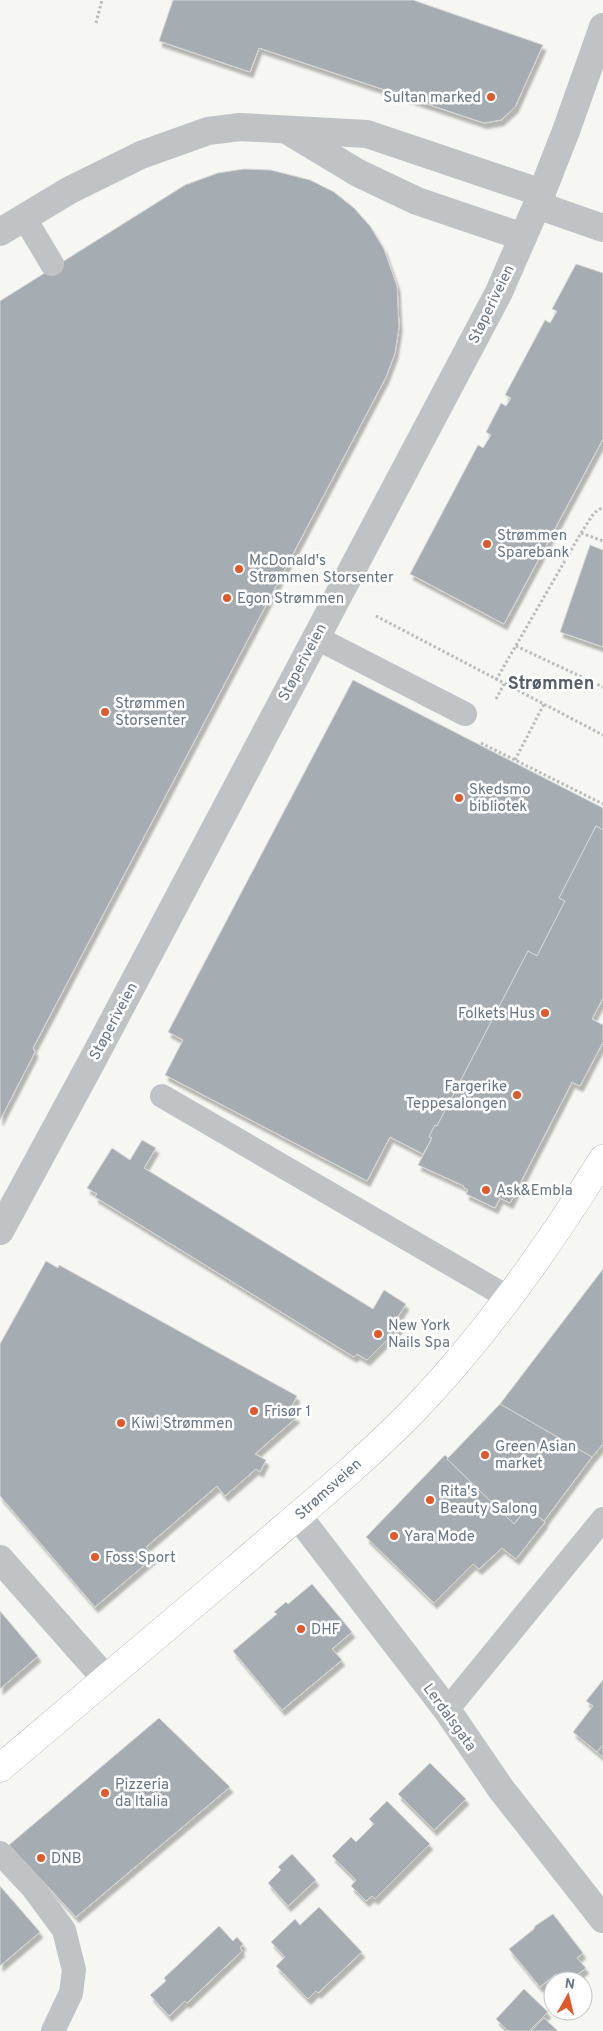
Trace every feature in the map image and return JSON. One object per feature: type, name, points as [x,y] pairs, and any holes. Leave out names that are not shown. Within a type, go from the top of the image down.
[{"type":"main road","name":"Strømsveien","points":[[0,1768],[298,1516],[412,1412],[450,1371],[509,1298],[559,1228],[603,1159]]},
{"type":"street","name":"Støperiveien","points":[[0,1231],[96,1054],[499,292],[566,131],[603,27]]},
{"type":"street","points":[[0,232],[106,172],[141,156],[208,131],[240,126],[367,134],[539,199],[603,228]]},
{"type":"street","points":[[287,130],[358,173],[417,201],[522,237]]},
{"type":"street","name":"Lerdalsgata","points":[[298,1516],[447,1710],[501,1789],[603,1918]]},
{"type":"street","points":[[0,1558],[106,1678]]},
{"type":"lane","points":[[24,217],[52,264]]},
{"type":"lane","points":[[316,637],[465,714]]},
{"type":"lane","points":[[162,1096],[509,1298]]},
{"type":"lane","points":[[447,1710],[603,1519]]},
{"type":"lane","points":[[0,1852],[33,1888],[64,1930],[74,1970],[71,1993],[53,2031]]},
{"type":"path","points":[[96,23],[102,0]]},
{"type":"path","points":[[496,680],[581,533],[594,513],[603,508]]},
{"type":"path","points":[[581,533],[603,541]]},
{"type":"path","points":[[376,616],[603,735]]},
{"type":"path","points":[[516,646],[603,687]]},
{"type":"path","points":[[515,760],[544,704]]},
{"type":"building","points":[[173,0],[413,0],[543,45],[515,107],[501,120],[484,123],[259,48],[250,72],[159,41]]},
{"type":"building","name":"Strømmen Storsenter","points":[[244,169],[271,170],[310,180],[334,192],[354,208],[370,226],[384,249],[397,286],[399,327],[395,353],[386,377],[33,1048],[35,1052],[0,1120],[0,301],[185,185],[218,173]]},
{"type":"building","points":[[576,264],[603,273],[603,439],[504,624],[410,574],[478,445],[483,448],[491,435],[486,432],[501,403],[506,406],[511,398],[505,395],[545,320],[550,323],[557,311],[552,309]]},
{"type":"building","points":[[590,545],[603,550],[603,647],[560,632]]},
{"type":"building","points":[[353,680],[603,808],[603,830],[596,826],[559,898],[565,901],[537,956],[528,951],[437,1126],[435,1125],[429,1137],[432,1138],[423,1154],[390,1137],[367,1181],[165,1075],[183,1040],[168,1032]]},
{"type":"building","name":"Folkets Hus","points":[[596,826],[603,830],[603,998],[592,1019],[603,1025],[603,1042],[580,1086],[572,1082],[510,1203],[500,1198],[495,1208],[466,1194],[468,1190],[464,1186],[418,1165],[432,1138],[429,1137],[435,1125],[437,1126],[528,951],[537,956],[565,901],[559,898]]},
{"type":"building","points":[[142,1140],[156,1148],[144,1168],[373,1309],[384,1290],[406,1304],[394,1323],[400,1327],[367,1360],[357,1354],[354,1357],[95,1197],[97,1194],[87,1188],[112,1148],[130,1160]]},
{"type":"building","points":[[46,1261],[58,1268],[59,1265],[297,1396],[288,1413],[297,1417],[255,1454],[266,1460],[260,1472],[256,1469],[225,1496],[217,1486],[146,1547],[155,1556],[95,1607],[0,1496],[0,1344]]},
{"type":"building","points":[[603,1269],[603,1444],[592,1457],[500,1404]]},
{"type":"building","points":[[500,1404],[592,1457],[544,1521],[527,1508],[514,1524],[447,1459]]},
{"type":"building","points":[[445,1455],[514,1524],[527,1508],[545,1522],[516,1559],[502,1548],[479,1569],[473,1564],[434,1603],[366,1537]]},
{"type":"building","points":[[312,1584],[352,1632],[332,1649],[342,1660],[282,1710],[233,1651],[277,1614],[274,1612],[286,1602],[288,1604]]},
{"type":"building","points":[[0,1611],[38,1656],[0,1689]]},
{"type":"building","points":[[603,1680],[603,1745],[597,1752],[573,1732],[593,1706],[586,1701]]},
{"type":"building","points":[[159,1718],[230,1787],[76,1917],[9,1845]]},
{"type":"building","points":[[603,1745],[603,1757],[597,1752]]},
{"type":"building","points":[[430,1763],[466,1799],[434,1830],[398,1794]]},
{"type":"building","points":[[387,1801],[430,1844],[375,1899],[372,1896],[366,1901],[351,1886],[356,1880],[332,1856],[351,1837],[356,1842],[374,1824],[369,1819]]},
{"type":"building","points":[[292,1854],[316,1880],[288,1906],[268,1883],[281,1870],[278,1867]]},
{"type":"building","points":[[0,1886],[40,1932],[0,1966]]},
{"type":"building","points":[[319,1907],[362,1952],[318,1993],[316,1991],[308,1999],[276,1966],[285,1957],[271,1942],[295,1919],[300,1925]]},
{"type":"building","points":[[553,1914],[583,1953],[577,1958],[586,1968],[582,1971],[543,1971],[543,1985],[540,1987],[509,1949],[534,1929],[535,1926]]},
{"type":"building","points":[[219,1926],[233,1941],[237,1937],[243,1944],[240,1948],[242,1951],[187,2003],[185,2001],[169,2016],[150,1995],[166,1981],[164,1978]]},
{"type":"building","points":[[524,1989],[543,2007],[543,2017],[529,2031],[508,2031],[496,2019]]},
{"type":"building","points":[[543,2019],[543,2021],[547,2021],[558,2031],[531,2031]]},
{"type":"place","name":"Sultan marked","points":[[491,97]]},
{"type":"place","name":"Strømmen Sparebank","points":[[487,544]]},
{"type":"place","name":"McDonald's Strømmen Storsenter","points":[[239,569]]},
{"type":"place","name":"Egon Strømmen","points":[[227,598]]},
{"type":"place","name":"Strømmen Storsenter","points":[[105,712]]},
{"type":"place","name":"Skedsmo bibliotek","points":[[459,798]]},
{"type":"place","name":"Folkets Hus","points":[[545,1013]]},
{"type":"place","name":"Fargerike Teppesalongen","points":[[517,1095]]},
{"type":"place","name":"Ask&Embla","points":[[486,1190]]},
{"type":"place","name":"New York Nails Spa","points":[[378,1334]]},
{"type":"place","name":"Frisør 1","points":[[254,1411]]},
{"type":"place","name":"Kiwi Strømmen","points":[[121,1423]]},
{"type":"place","name":"Green Asian market","points":[[485,1455]]},
{"type":"place","name":"Rita's Beauty Salong","points":[[430,1500]]},
{"type":"place","name":"Yara Mode","points":[[394,1536]]},
{"type":"place","name":"Foss Sport","points":[[95,1557]]},
{"type":"place","name":"DHF","points":[[301,1629]]},
{"type":"place","name":"Pizzeria da Italia","points":[[105,1793]]},
{"type":"place","name":"DNB","points":[[41,1858]]},
{"type":"district","name":"Strømmen","points":[[551,683]]}]
